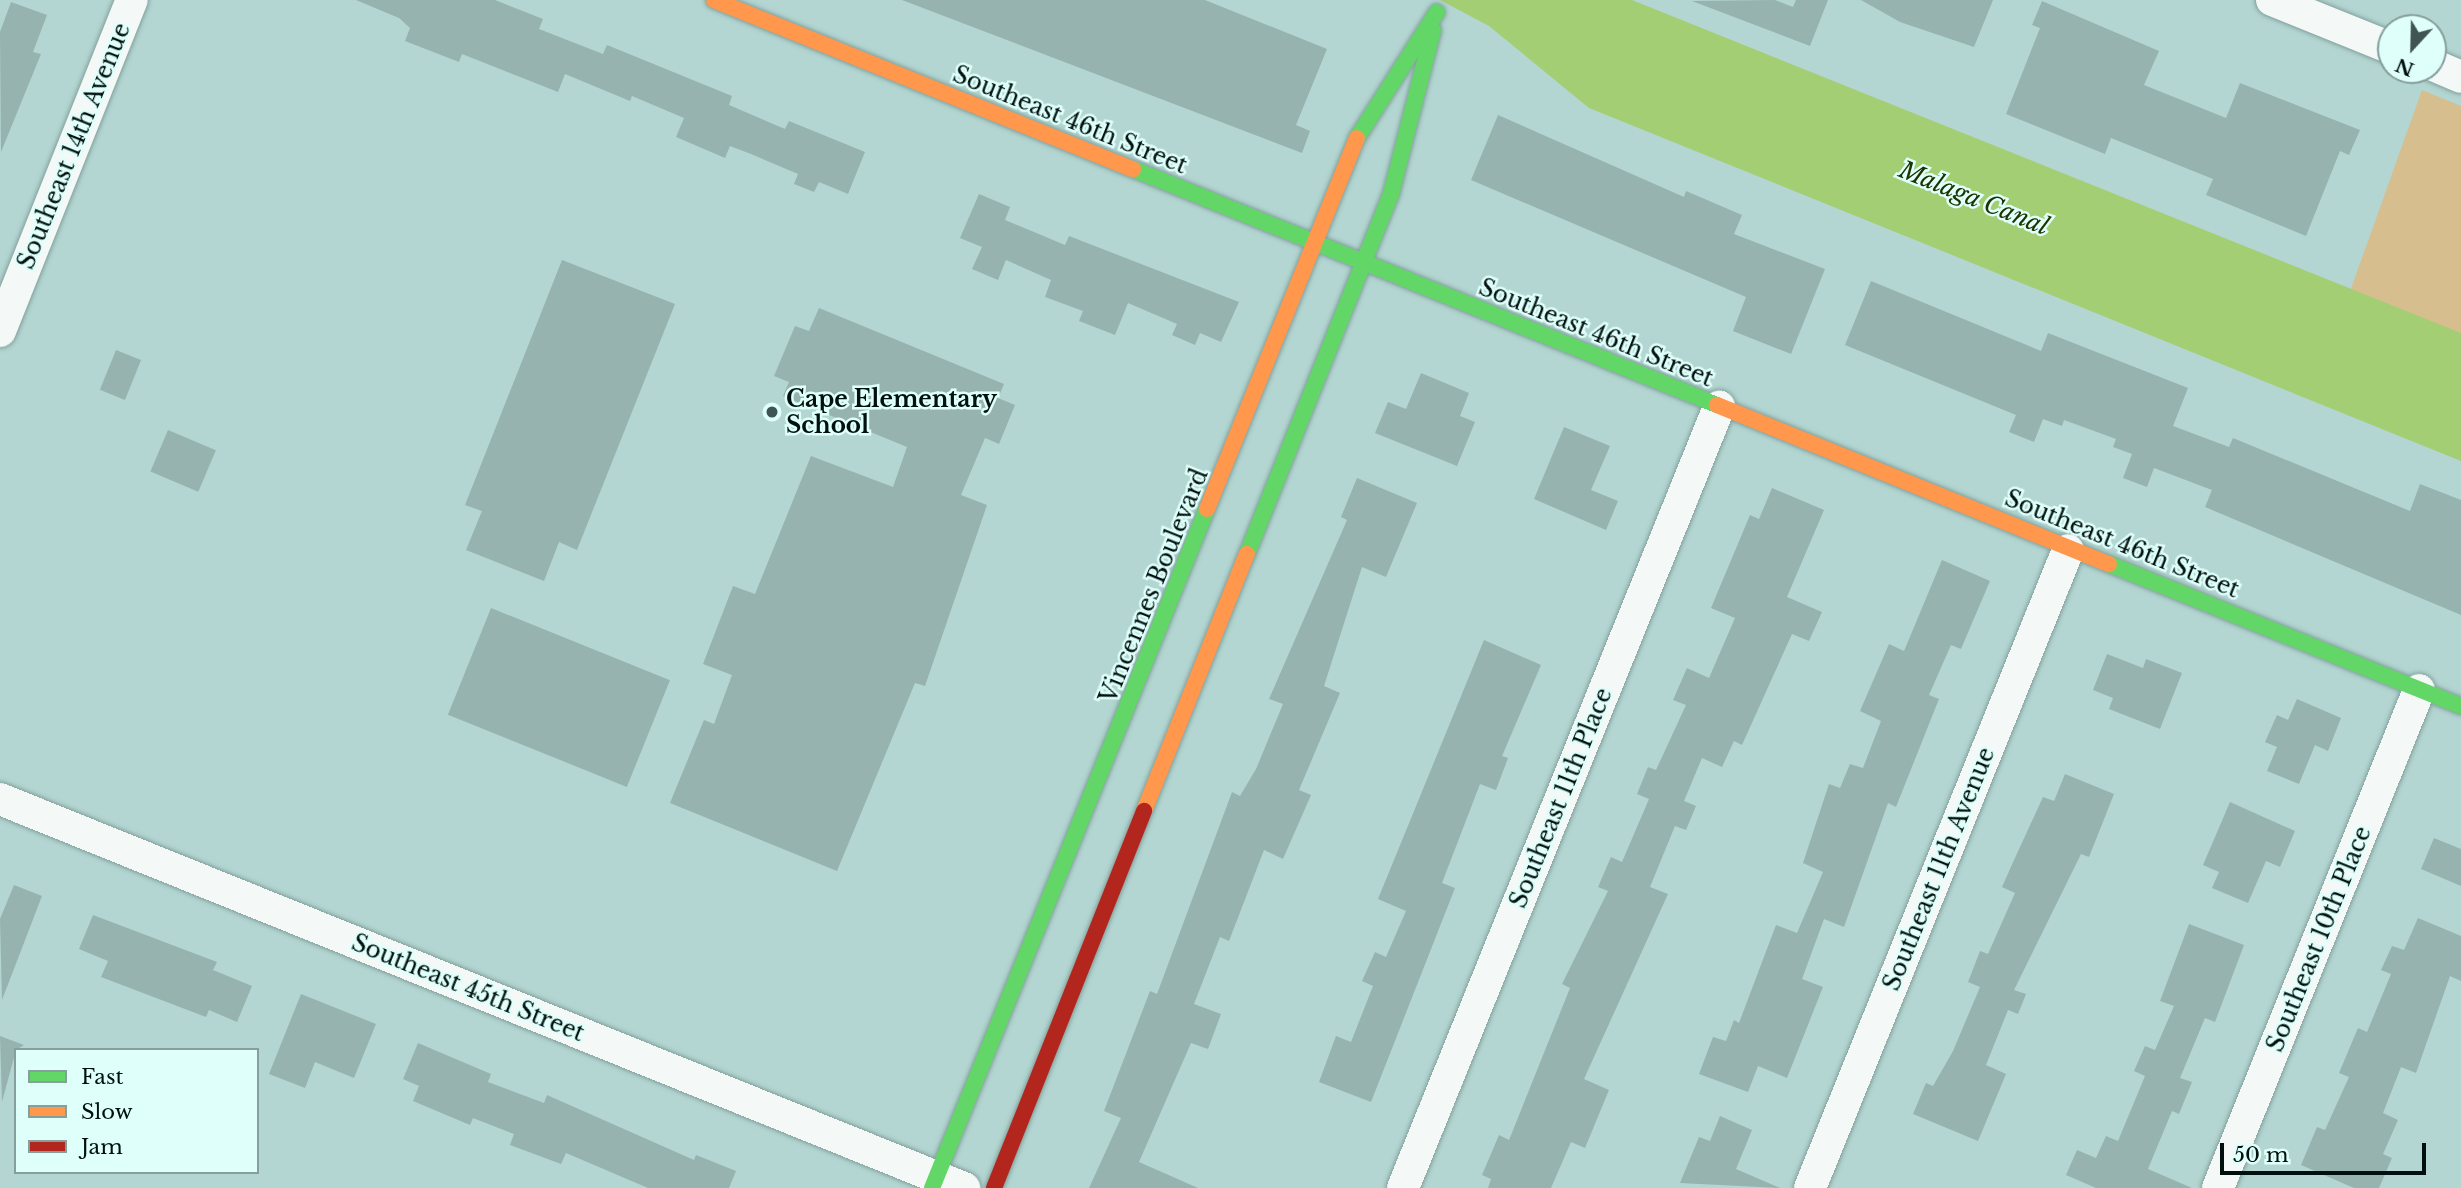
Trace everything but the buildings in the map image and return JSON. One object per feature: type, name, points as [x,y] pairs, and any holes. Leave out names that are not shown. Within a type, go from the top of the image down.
[{"type":"street","name":"Southeast 14th Avenue","points":[[0,331],[132,0]]},
{"type":"street","name":"Southeast 46th Street","points":[[714,0],[1360,264],[2461,706]]},
{"type":"street","points":[[2272,0],[2377,42]]},
{"type":"street","name":"Vincennes Boulevard","points":[[944,1184],[1365,118],[1439,6]]},
{"type":"street","name":"Vincennes Boulevard","points":[[994,1188],[1398,168],[1439,6]]},
{"type":"street","name":"Southeast 11th Place","points":[[1403,1188],[1719,408]]},
{"type":"street","name":"Southeast 11th Avenue","points":[[1811,1188],[2068,550]]},
{"type":"street","name":"Southeast 10th Place","points":[[2218,1188],[2419,690]]},
{"type":"street","name":"Southeast 45th Street","points":[[0,799],[944,1184]]},
{"type":"shaded area","points":[[2422,90],[2461,106],[2461,341],[2348,297]]},
{"type":"water","name":"Malaga Canal","points":[[1440,0],[1632,0],[2461,333],[2461,461],[1589,108],[1489,26]]},
{"type":"traffic: fast","points":[[1357,138],[1437,12]]},
{"type":"traffic: fast","points":[[1247,554],[1391,194],[1433,30]]},
{"type":"traffic: fast","points":[[1133,169],[1717,405]]},
{"type":"traffic: fast","points":[[932,1188],[1207,509]]},
{"type":"traffic: fast","points":[[2109,564],[2461,706]]},
{"type":"traffic: slow","points":[[714,0],[1133,169]]},
{"type":"traffic: slow","points":[[1207,509],[1357,138]]},
{"type":"traffic: slow","points":[[1717,405],[2109,564]]},
{"type":"traffic: slow","points":[[1144,811],[1247,554]]},
{"type":"traffic: jam","points":[[994,1188],[1144,811]]},
{"type":"place","name":"Cape Elementary School","points":[[772,412]]}]
